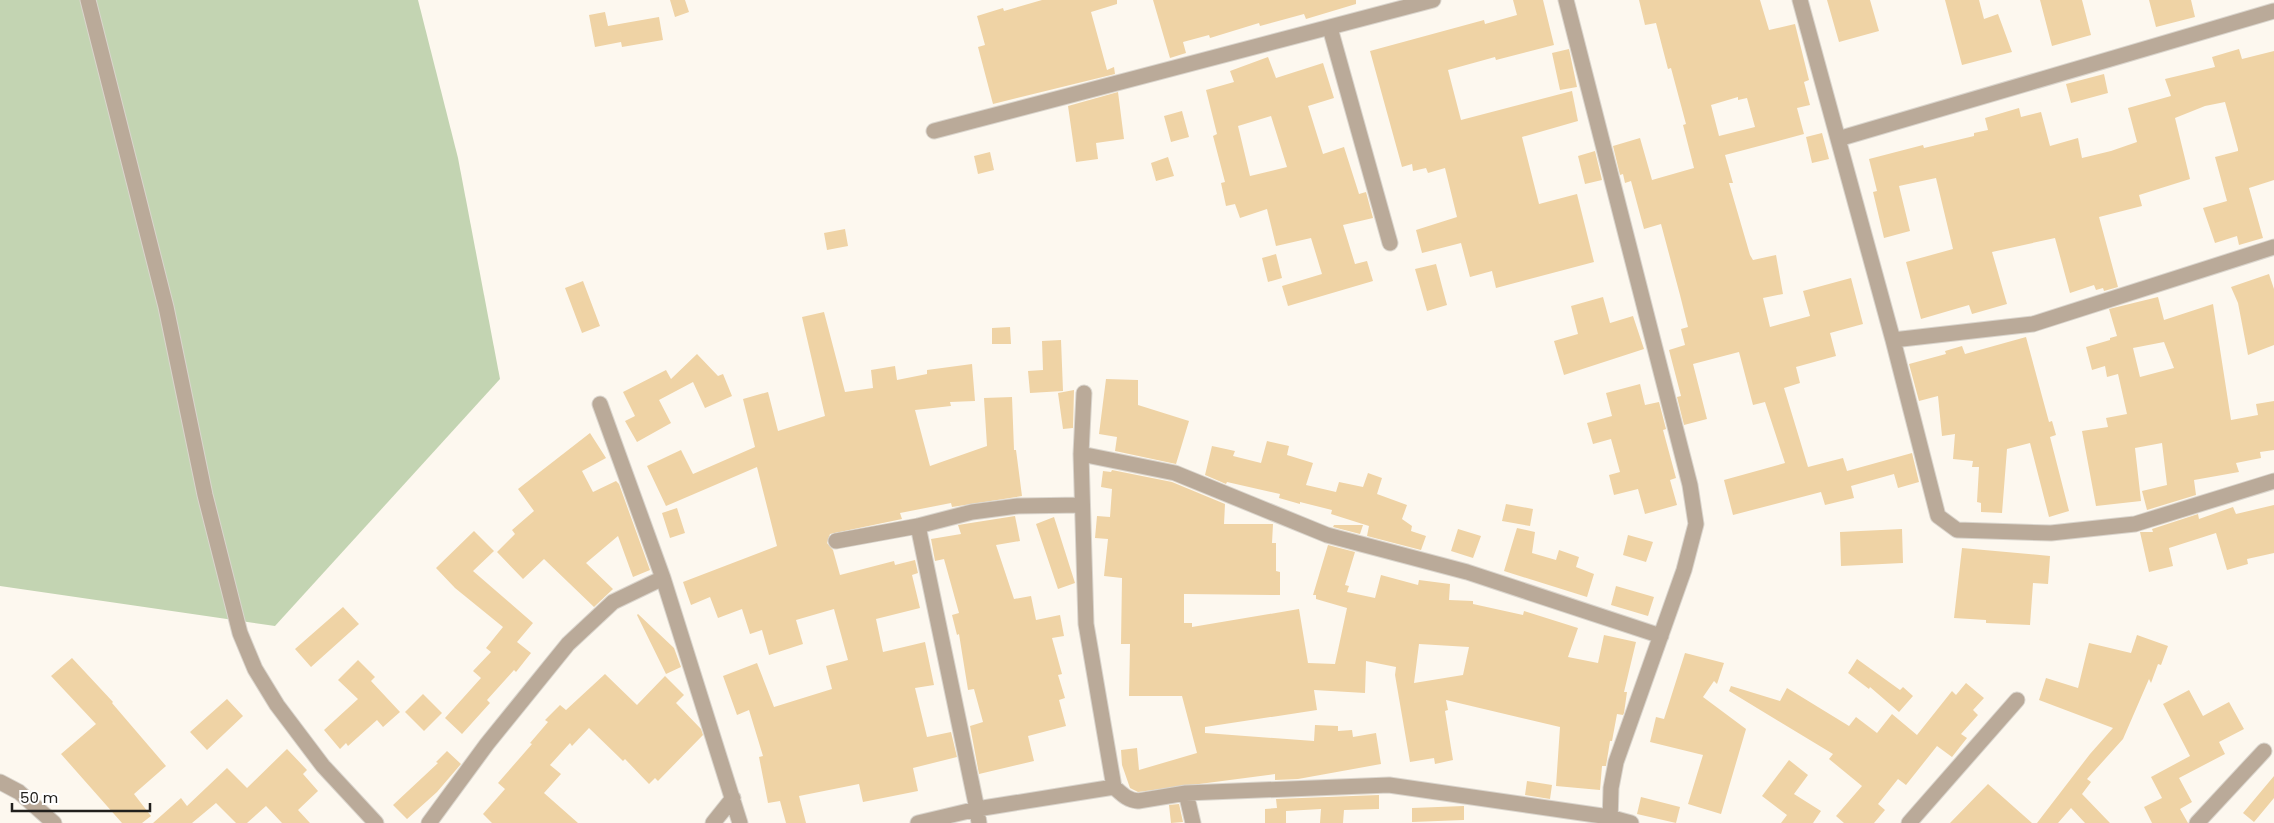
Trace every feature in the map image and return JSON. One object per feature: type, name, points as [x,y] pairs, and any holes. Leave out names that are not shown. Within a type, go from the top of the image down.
[{"type":"street","points":[[88,0],[166,307],[205,494],[240,633],[255,669],[277,706],[323,766],[376,823]]},
{"type":"street","points":[[934,131],[1433,0]]},
{"type":"street","points":[[1566,0],[1690,485],[1696,524],[1684,570],[1616,762],[1611,788],[1609,820]]},
{"type":"street","points":[[1800,0],[1893,340],[1938,516],[1957,530],[2051,533],[2135,524],[2274,481]]},
{"type":"street","points":[[1838,139],[2274,11]]},
{"type":"street","points":[[1330,28],[1390,243]]},
{"type":"street","points":[[1893,340],[2033,324],[2274,246]]},
{"type":"street","points":[[1084,393],[1081,454],[1086,624],[1114,787],[1130,800],[1186,793],[1390,785],[1631,823]]},
{"type":"street","points":[[600,404],[663,578],[740,823]]},
{"type":"street","points":[[1081,454],[1175,474],[1328,535],[1467,572],[1661,636]]},
{"type":"street","points":[[836,541],[918,526],[972,512],[1018,506],[1082,504]]},
{"type":"street","points":[[918,526],[978,816]]},
{"type":"street","points":[[429,823],[487,744],[568,644],[613,602],[663,578]]},
{"type":"street","points":[[1909,823],[2016,700]]},
{"type":"street","points":[[2197,823],[2264,751]]},
{"type":"street","points":[[0,782],[18,792],[54,823]]},
{"type":"street","points":[[918,823],[978,816],[1114,787]]},
{"type":"street","points":[[1186,793],[1192,823]]},
{"type":"street","points":[[714,823],[733,798]]},
{"type":"green space","points":[[0,0],[418,0],[458,158],[500,379],[275,626],[0,586]]},
{"type":"building","points":[[670,0],[685,0],[689,12],[675,17]]},
{"type":"building","points":[[1042,0],[1117,0],[1117,4],[1091,12],[1107,70],[1114,67],[1115,74],[993,104],[978,47],[985,45],[977,16],[1003,8],[1004,11]]},
{"type":"building","points":[[1153,0],[1356,0],[1356,4],[1306,19],[1304,14],[1260,26],[1259,23],[1210,38],[1209,35],[1183,42],[1186,53],[1170,58]]},
{"type":"building","points":[[1513,0],[1543,0],[1554,45],[1496,60],[1495,57],[1448,70],[1461,120],[1572,91],[1578,121],[1522,137],[1539,204],[1577,194],[1594,262],[1496,288],[1492,271],[1470,277],[1461,243],[1422,253],[1416,230],[1457,217],[1445,168],[1428,173],[1426,168],[1413,171],[1412,164],[1402,167],[1370,51],[1484,20],[1485,24],[1517,15]]},
{"type":"building","points":[[1639,0],[1760,0],[1769,30],[1795,24],[1809,80],[1804,82],[1810,105],[1797,108],[1804,134],[1725,155],[1733,183],[1729,183],[1753,260],[1776,255],[1783,294],[1763,298],[1770,327],[1810,316],[1803,291],[1851,278],[1863,324],[1830,333],[1836,356],[1796,367],[1800,383],[1784,388],[1808,467],[1843,458],[1847,471],[1912,453],[1919,482],[1898,488],[1894,474],[1851,486],[1854,498],[1825,505],[1821,492],[1733,515],[1724,480],[1785,463],[1765,402],[1753,405],[1739,352],[1693,364],[1707,419],[1684,425],[1677,397],[1681,396],[1669,350],[1685,345],[1681,329],[1688,327],[1680,295],[1661,224],[1644,229],[1631,181],[1625,183],[1623,174],[1620,175],[1613,146],[1640,138],[1652,180],[1694,168],[1683,125],[1686,124],[1671,68],[1668,69],[1656,23],[1645,25]],"holes":[[[1738,97],[1738,100],[1747,98],[1755,127],[1719,136],[1711,105]]]},
{"type":"building","points":[[1827,0],[1870,0],[1879,31],[1839,42]]},
{"type":"building","points":[[1945,0],[1979,0],[1984,19],[1998,14],[2012,52],[1962,65]]},
{"type":"building","points":[[2040,0],[2082,0],[2091,35],[2052,46]]},
{"type":"building","points":[[2149,0],[2191,0],[2195,17],[2156,27]]},
{"type":"building","points":[[605,12],[608,26],[659,17],[663,40],[622,47],[621,42],[595,47],[589,15]]},
{"type":"building","points":[[1569,49],[1577,87],[1560,90],[1552,53]]},
{"type":"building","points":[[2239,49],[2242,59],[2274,51],[2274,180],[2249,188],[2263,238],[2239,245],[2237,236],[2215,243],[2203,208],[2227,201],[2215,157],[2238,151],[2238,149],[2225,102],[2205,106],[2175,118],[2190,179],[2139,195],[2142,206],[2099,217],[2118,287],[2104,291],[2103,288],[2096,290],[2094,285],[2070,293],[2055,238],[1992,252],[2007,304],[1972,314],[1969,305],[1921,319],[1906,262],[1953,249],[1936,178],[1899,186],[1910,231],[1884,238],[1873,192],[1877,191],[1869,159],[1923,145],[1924,148],[1974,136],[1974,133],[1988,130],[1985,118],[2019,108],[2021,117],[2041,112],[2050,146],[2078,138],[2082,158],[2111,151],[2137,142],[2128,108],[2171,96],[2165,79],[2215,67],[2212,57]]},
{"type":"building","points":[[1268,57],[1276,78],[1323,63],[1334,98],[1308,106],[1323,154],[1344,147],[1359,194],[1366,192],[1373,218],[1343,225],[1355,264],[1367,261],[1373,281],[1288,306],[1282,286],[1322,274],[1311,238],[1276,246],[1267,209],[1240,218],[1235,204],[1226,206],[1221,183],[1225,182],[1213,136],[1217,134],[1206,90],[1234,82],[1230,71]],"holes":[[[1271,116],[1287,167],[1250,176],[1238,126]]]},
{"type":"building","points":[[2104,74],[2108,93],[2071,103],[2066,84]]},
{"type":"building","points":[[1118,92],[1124,139],[1096,143],[1098,159],[1076,162],[1068,106]]},
{"type":"building","points":[[1182,111],[1189,137],[1171,142],[1164,116]]},
{"type":"building","points":[[1822,133],[1829,159],[1812,163],[1806,137]]},
{"type":"building","points":[[1595,151],[1602,180],[1585,184],[1578,156]]},
{"type":"building","points":[[990,152],[994,170],[978,174],[974,156]]},
{"type":"building","points":[[1168,157],[1174,176],[1156,181],[1151,163]]},
{"type":"building","points":[[845,229],[848,246],[827,250],[824,233]]},
{"type":"building","points":[[1276,254],[1282,278],[1268,282],[1262,258]]},
{"type":"building","points":[[1436,264],[1447,305],[1427,311],[1415,269]]},
{"type":"building","points":[[2269,274],[2274,289],[2274,345],[2248,355],[2238,303],[2231,287]]},
{"type":"building","points":[[583,281],[600,326],[582,333],[565,288]]},
{"type":"building","points":[[1603,297],[1610,323],[1633,316],[1644,349],[1564,375],[1554,341],[1578,334],[1571,306]]},
{"type":"building","points":[[2158,297],[2164,320],[2213,304],[2231,420],[2258,415],[2256,404],[2274,401],[2274,450],[2260,452],[2261,458],[2236,463],[2239,472],[2194,480],[2196,495],[2147,510],[2142,491],[2167,485],[2162,443],[2135,448],[2141,501],[2096,506],[2082,431],[2108,427],[2106,418],[2127,414],[2118,374],[2107,377],[2105,366],[2092,370],[2086,347],[2117,336],[2109,309]],"holes":[[[2164,342],[2174,368],[2140,377],[2133,348]]]},
{"type":"building","points":[[824,312],[845,392],[873,388],[871,370],[895,366],[897,380],[927,374],[927,370],[972,364],[975,401],[950,402],[951,406],[915,410],[930,466],[987,446],[984,398],[1012,397],[1014,450],[1016,450],[1022,496],[952,507],[951,503],[900,513],[902,519],[830,534],[827,543],[833,550],[840,575],[894,561],[895,565],[915,560],[918,573],[912,575],[920,608],[876,619],[883,652],[925,642],[934,685],[915,688],[927,737],[951,732],[957,757],[913,768],[918,791],[863,802],[859,784],[799,796],[806,823],[786,823],[780,801],[768,803],[759,757],[763,756],[749,710],[737,715],[723,676],[757,663],[774,707],[832,689],[826,666],[848,660],[834,609],[796,620],[803,644],[769,655],[762,630],[750,634],[742,609],[718,618],[710,597],[691,605],[683,582],[777,546],[757,467],[666,506],[647,466],[681,450],[693,474],[755,447],[743,399],[768,392],[778,431],[825,416],[802,317]]},
{"type":"building","points":[[1010,327],[1011,344],[992,344],[992,328]]},
{"type":"building","points":[[2026,337],[2049,422],[2052,421],[2056,435],[2050,437],[2069,511],[2049,517],[2030,443],[2007,449],[2002,513],[1981,512],[1981,503],[1977,502],[1979,467],[1972,467],[1973,461],[1953,459],[1955,434],[1942,436],[1938,396],[1919,401],[1909,364],[1946,354],[1945,351],[1962,346],[1965,354]]},
{"type":"building","points":[[1061,340],[1063,391],[1030,393],[1028,371],[1043,370],[1042,341]]},
{"type":"building","points":[[697,354],[718,376],[723,374],[732,396],[705,408],[693,382],[659,400],[671,423],[637,442],[625,421],[635,416],[623,392],[666,370],[671,379]]},
{"type":"building","points":[[1106,379],[1138,380],[1138,405],[1189,421],[1176,464],[1115,451],[1117,437],[1099,434]]},
{"type":"building","points":[[1640,384],[1645,405],[1659,402],[1666,429],[1663,430],[1676,478],[1670,480],[1677,505],[1645,514],[1638,489],[1614,495],[1609,475],[1620,472],[1611,439],[1593,444],[1587,423],[1612,416],[1606,393]]},
{"type":"building","points":[[1074,390],[1073,428],[1063,429],[1058,393]]},
{"type":"building","points":[[590,433],[606,458],[582,471],[593,492],[616,481],[619,484],[650,570],[633,577],[618,536],[586,563],[613,589],[594,607],[544,559],[523,579],[497,552],[515,534],[512,530],[534,511],[518,489]]},
{"type":"building","points":[[1267,441],[1289,446],[1287,455],[1313,463],[1306,485],[1336,492],[1339,482],[1363,487],[1368,473],[1382,478],[1377,494],[1407,505],[1402,519],[1412,526],[1411,531],[1426,536],[1421,550],[1367,536],[1369,526],[1331,514],[1332,510],[1279,498],[1280,494],[1227,482],[1226,484],[1205,475],[1212,446],[1235,451],[1233,456],[1261,463]]},
{"type":"building","points":[[1112,470],[1172,482],[1225,504],[1224,524],[1273,524],[1272,543],[1276,543],[1276,571],[1280,572],[1280,595],[1184,594],[1184,623],[1192,623],[1192,627],[1299,609],[1308,663],[1335,664],[1347,608],[1316,599],[1316,595],[1313,595],[1328,545],[1355,552],[1345,585],[1349,586],[1347,592],[1375,598],[1381,575],[1418,585],[1419,580],[1450,584],[1449,600],[1473,601],[1473,604],[1523,615],[1524,611],[1578,628],[1568,657],[1598,663],[1604,635],[1636,642],[1624,692],[1627,692],[1624,713],[1623,715],[1617,714],[1606,766],[1602,766],[1600,790],[1556,786],[1560,727],[1446,700],[1448,710],[1445,711],[1453,760],[1435,764],[1434,758],[1410,762],[1395,675],[1396,667],[1366,661],[1365,693],[1314,690],[1317,710],[1205,727],[1205,733],[1314,741],[1315,725],[1338,726],[1338,731],[1352,730],[1353,737],[1376,733],[1381,764],[1298,779],[1275,780],[1275,774],[1138,792],[1130,788],[1122,765],[1121,750],[1137,748],[1139,770],[1197,753],[1182,696],[1129,696],[1130,644],[1121,644],[1122,578],[1104,576],[1108,539],[1095,538],[1097,516],[1110,517],[1112,489],[1101,487],[1103,471],[1111,472]],"holes":[[[1419,644],[1469,647],[1463,675],[1414,683]]]},
{"type":"building","points":[[1506,504],[1533,509],[1530,526],[1502,521]]},
{"type":"building","points":[[2274,505],[2274,553],[2247,559],[2248,564],[2227,570],[2216,533],[2169,548],[2173,566],[2149,572],[2140,532],[2153,532],[2152,529],[2198,514],[2199,519],[2233,507],[2236,514]]},
{"type":"building","points":[[677,508],[685,533],[670,538],[662,513]]},
{"type":"building","points":[[1015,516],[1020,541],[996,545],[1014,599],[1031,596],[1036,620],[1060,615],[1064,636],[1052,638],[1062,674],[1058,675],[1065,698],[1059,700],[1066,726],[1028,736],[1034,761],[979,774],[970,726],[983,722],[974,689],[968,690],[959,634],[957,635],[952,615],[959,613],[944,559],[935,561],[931,539],[961,534],[958,525]]},
{"type":"building","points":[[1054,517],[1075,583],[1058,589],[1036,524]]},
{"type":"building","points":[[1334,525],[1363,525],[1360,534],[1333,527]]},
{"type":"building","points":[[1517,528],[1535,532],[1532,553],[1556,560],[1559,550],[1579,557],[1576,567],[1594,574],[1587,597],[1504,571]]},
{"type":"building","points":[[1458,529],[1481,536],[1473,558],[1451,551]]},
{"type":"building","points":[[1902,529],[1903,563],[1841,566],[1840,532]]},
{"type":"building","points":[[474,531],[494,551],[473,571],[533,623],[517,642],[531,653],[516,672],[514,670],[487,700],[490,703],[462,734],[445,718],[481,678],[473,671],[491,652],[486,648],[503,627],[455,588],[436,568]]},
{"type":"building","points":[[1628,535],[1653,542],[1646,562],[1623,555]]},
{"type":"building","points":[[1962,548],[2050,556],[2048,584],[2033,583],[2030,625],[1986,623],[1986,620],[1954,618]]},
{"type":"building","points":[[1616,586],[1654,597],[1648,616],[1611,605]]},
{"type":"building","points":[[343,607],[359,624],[311,667],[295,649]]},
{"type":"building","points":[[638,614],[674,648],[681,667],[666,674]]},
{"type":"building","points":[[2137,635],[2168,646],[2161,665],[2158,664],[2151,683],[2149,679],[2123,739],[2087,779],[2091,782],[2082,794],[2110,823],[2085,823],[2071,808],[2058,823],[2037,823],[2090,754],[2113,728],[2039,700],[2046,678],[2078,688],[2089,643],[2131,653]]},
{"type":"building","points":[[1685,653],[1724,663],[1717,684],[1714,681],[1703,697],[1746,729],[1721,814],[1688,804],[1703,755],[1650,742],[1656,717],[1664,719]]},
{"type":"building","points":[[72,658],[113,702],[166,766],[134,794],[151,816],[142,823],[122,823],[61,754],[96,724],[51,676]]},
{"type":"building","points":[[1857,659],[1900,690],[1903,687],[1913,696],[1899,712],[1870,687],[1869,689],[1848,673]]},
{"type":"building","points":[[358,660],[375,677],[371,681],[400,712],[383,727],[377,720],[348,746],[346,743],[340,749],[324,730],[358,699],[338,680]]},
{"type":"building","points":[[605,674],[637,705],[665,676],[684,695],[676,703],[701,729],[703,735],[658,781],[655,778],[649,784],[625,759],[623,761],[589,728],[572,746],[570,743],[550,765],[561,774],[544,793],[578,823],[492,823],[483,814],[505,789],[498,783],[532,744],[530,743],[548,722],[545,720],[560,705],[566,710]]},
{"type":"building","points":[[1966,683],[1984,698],[1973,710],[1978,715],[1961,734],[1967,738],[1952,757],[1937,746],[1906,785],[1898,779],[1878,804],[1885,810],[1874,823],[1844,823],[1836,816],[1862,786],[1829,759],[1833,754],[1729,691],[1731,686],[1780,701],[1787,688],[1849,726],[1856,717],[1877,733],[1892,714],[1917,735],[1952,691],[1956,695]]},
{"type":"building","points":[[2189,690],[2203,716],[2229,702],[2244,729],[2219,742],[2225,754],[2179,778],[2192,802],[2180,809],[2188,823],[2152,823],[2144,807],[2162,798],[2151,777],[2190,756],[2163,704]]},
{"type":"building","points":[[423,694],[442,713],[424,731],[405,712]]},
{"type":"building","points":[[227,699],[243,716],[207,750],[190,732]]},
{"type":"building","points":[[287,749],[307,770],[303,774],[318,791],[298,810],[310,823],[282,823],[266,806],[247,823],[236,823],[216,803],[192,823],[153,823],[181,798],[187,806],[227,768],[247,788]]},
{"type":"building","points":[[447,751],[461,764],[437,792],[407,819],[393,805],[438,763],[436,762]]},
{"type":"building","points":[[1789,760],[1808,775],[1794,794],[1821,811],[1813,823],[1781,823],[1787,815],[1762,796]]},
{"type":"building","points":[[2274,776],[2274,798],[2254,822],[2243,813]]},
{"type":"building","points":[[1527,781],[1552,785],[1550,799],[1525,795]]},
{"type":"building","points":[[1988,784],[2032,823],[1950,823]]},
{"type":"building","points":[[1379,795],[1379,809],[1344,810],[1343,823],[1320,823],[1321,809],[1286,811],[1286,823],[1265,823],[1265,809],[1277,808],[1276,799]]},
{"type":"building","points":[[1641,797],[1680,807],[1676,823],[1637,814]]},
{"type":"building","points":[[1179,804],[1183,822],[1171,823],[1169,805]]},
{"type":"building","points":[[1464,806],[1464,820],[1412,822],[1412,808]]}]
